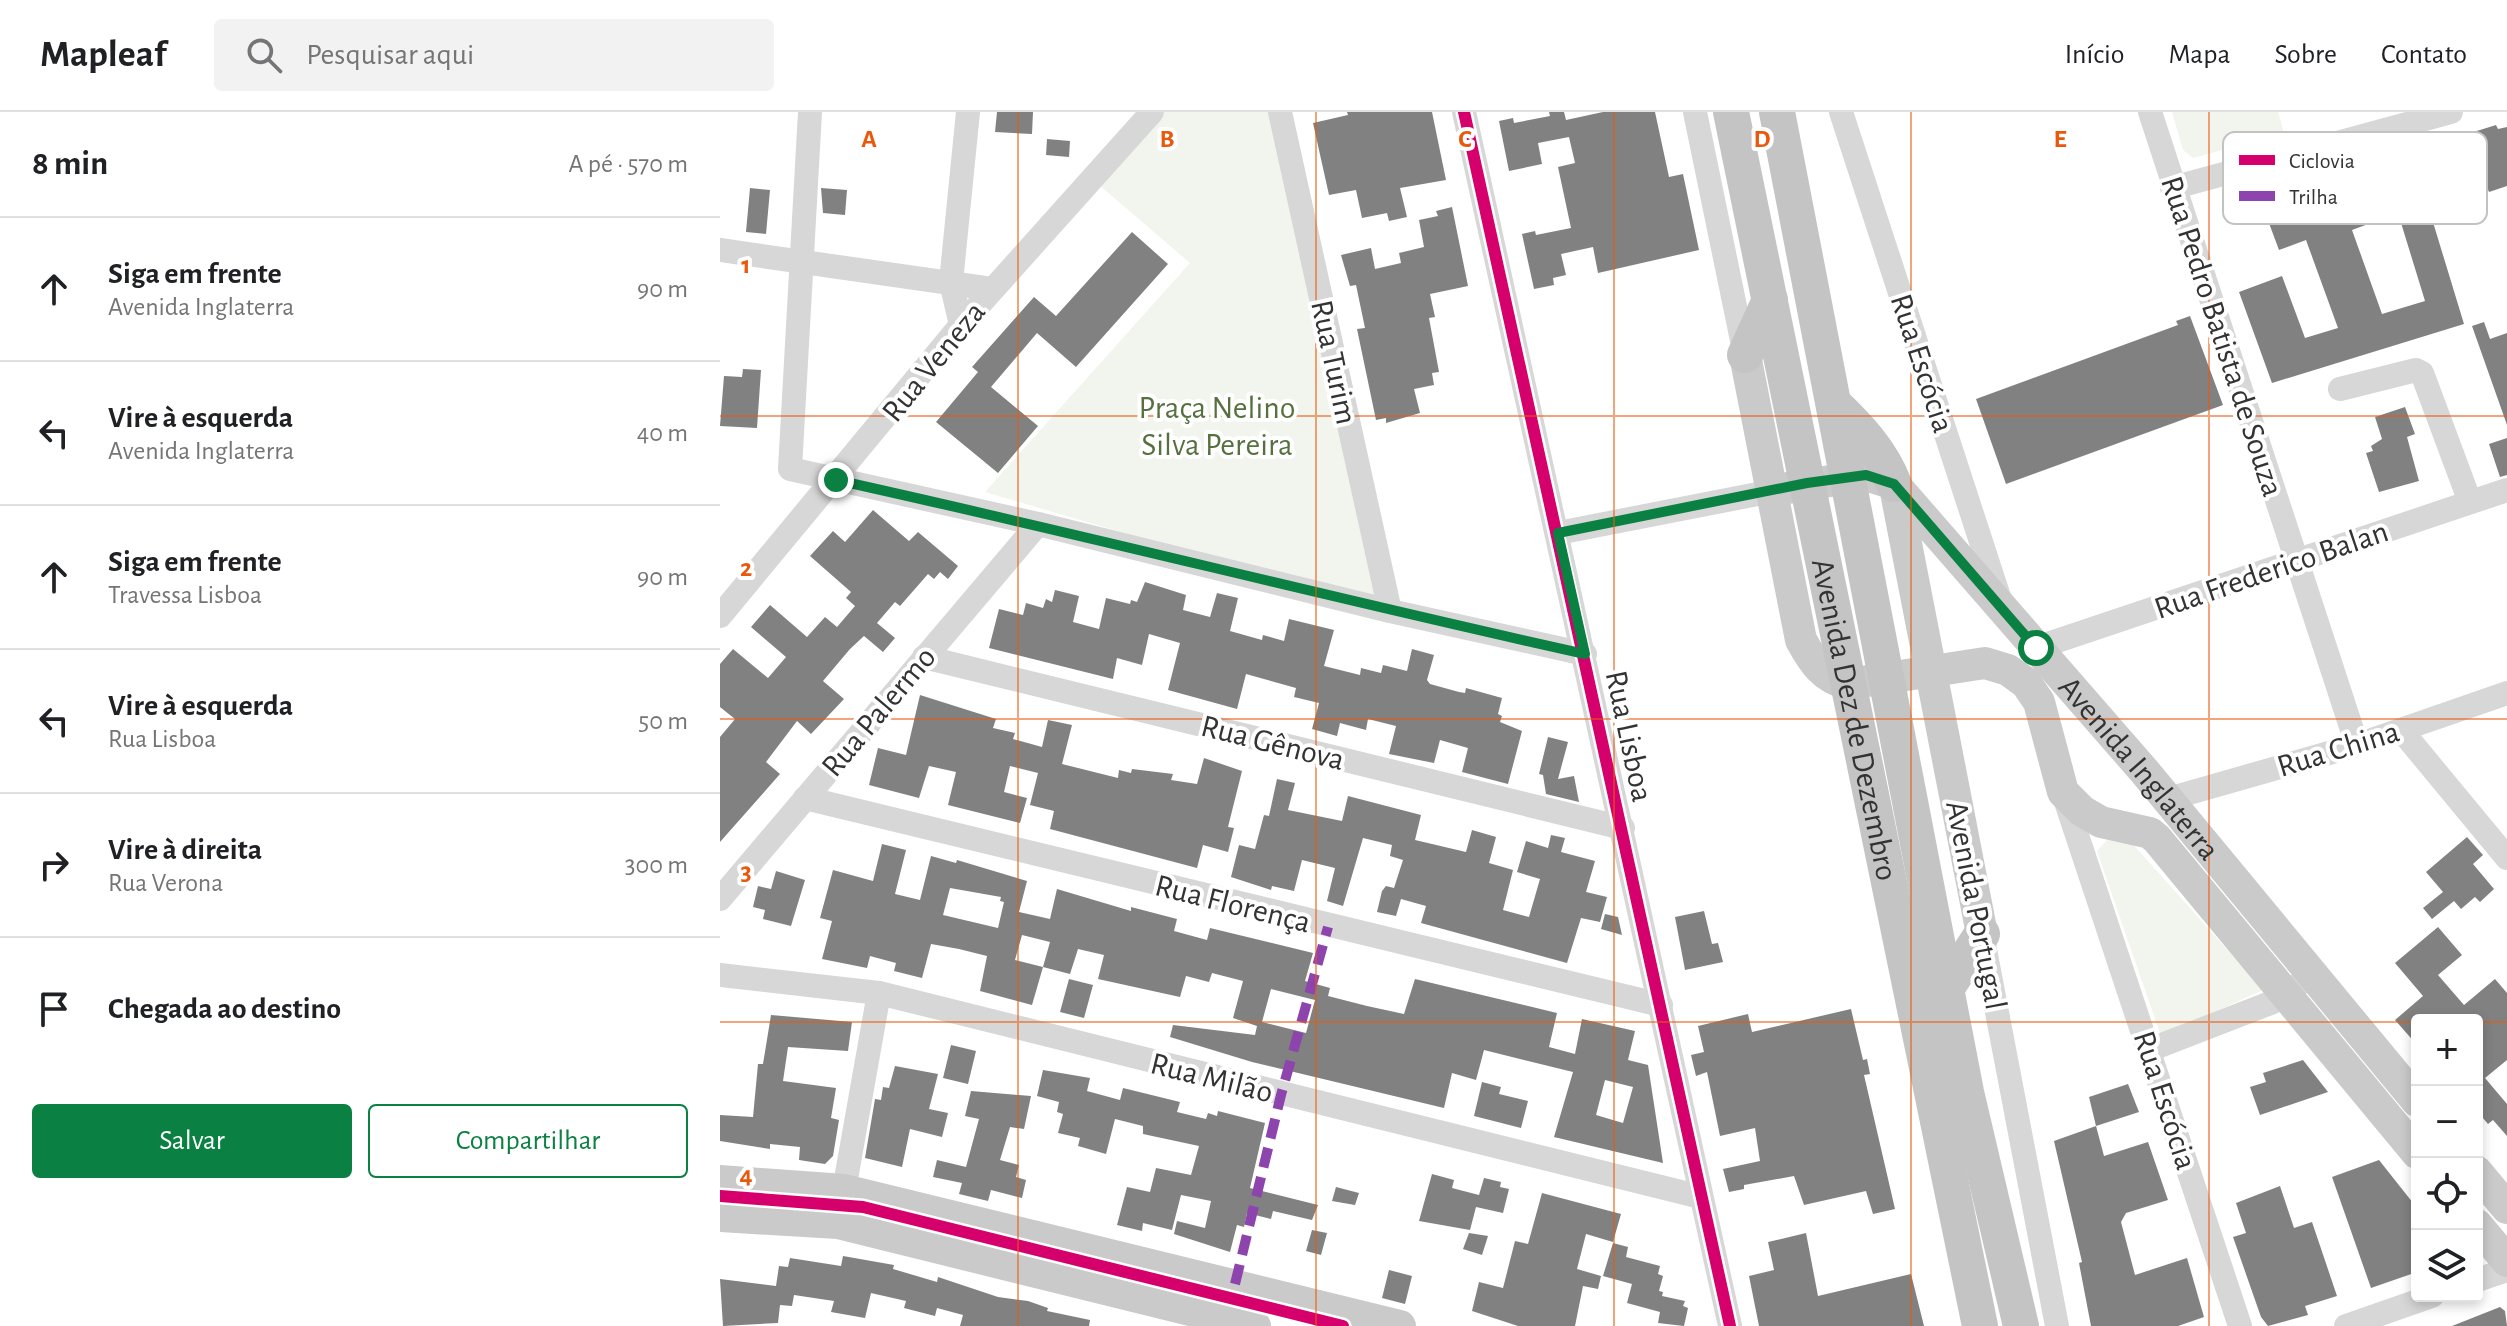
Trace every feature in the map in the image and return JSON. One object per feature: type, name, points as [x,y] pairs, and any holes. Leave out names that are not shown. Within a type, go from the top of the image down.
[{"type":"highway","name":"Avenida Dez de Dezembro","points":[[1731,112],[1770,300],[1790,487],[1848,684],[1980,1326]]},
{"type":"highway","name":"Avenida Dez de Dezembro","points":[[1777,112],[1966,1092],[2021,1326]]},
{"type":"highway","points":[[1745,355],[1770,300]]},
{"type":"highway","points":[[1834,404],[1865,434],[1886,463],[1894,484]]},
{"type":"highway","points":[[1946,989],[1982,934]]},
{"type":"main road","points":[[1745,355],[1790,487],[1866,475],[1894,484]]},
{"type":"main road","name":"Avenida Inglaterra","points":[[1894,484],[2168,799],[2411,1094]]},
{"type":"main road","name":"Avenida Portugal","points":[[1894,484],[1982,934]]},
{"type":"main road","points":[[1848,684],[1985,663],[1998,639],[2005,614]]},
{"type":"main road","name":"Avenida Inglaterra","points":[[1985,663],[2008,670],[2026,683],[2039,702],[2063,792],[2082,811],[2101,822],[2150,833],[2411,1146]]},
{"type":"main road","points":[[2150,833],[2153,816],[2168,799]]},
{"type":"main road","points":[[2483,1179],[2507,1208]]},
{"type":"main road","points":[[720,1181],[844,1190],[1362,1321],[1400,1326]]},
{"type":"main road","points":[[720,1216],[838,1223],[1255,1326]]},
{"type":"main road","points":[[2481,1230],[2507,1261]]},
{"type":"street","points":[[810,112],[790,469],[1038,524],[1390,611],[1585,654]]},
{"type":"street","points":[[961,325],[951,282],[968,112]]},
{"type":"street","name":"Rua Turim","points":[[1280,112],[1390,611]]},
{"type":"street","name":"Rua Lisboa","points":[[1464,112],[1730,1326]]},
{"type":"street","points":[[1695,112],[1745,355]]},
{"type":"street","name":"Rua Escócia","points":[[1841,112],[2005,614]]},
{"type":"street","name":"Rua Pedro Batista de Souza","points":[[2150,112],[2172,188],[2357,745]]},
{"type":"street","points":[[2378,132],[2451,112]]},
{"type":"street","name":"Rua Veneza","points":[[720,616],[836,480],[961,325],[1141,117]]},
{"type":"street","points":[[2172,188],[2223,174]]},
{"type":"street","points":[[720,250],[801,259],[992,289]]},
{"type":"street","points":[[2340,389],[2416,370],[2422,373],[2470,502]]},
{"type":"street","points":[[1558,533],[1790,487]]},
{"type":"street","name":"Rua Frederico Balan","points":[[2036,648],[2507,490]]},
{"type":"street","name":"Rua Palermo","points":[[720,899],[1038,524]]},
{"type":"street","name":"Rua Gênova","points":[[924,657],[1623,828]]},
{"type":"street","name":"Rua China","points":[[2168,799],[2357,745],[2507,693]]},
{"type":"street","points":[[2401,730],[2507,858]]},
{"type":"street","name":"Rua Escócia","points":[[2063,792],[2240,1326]]},
{"type":"street","name":"Rua Florença","points":[[805,798],[1661,1005]]},
{"type":"street","points":[[2090,875],[2101,822]]},
{"type":"street","name":"Avenida Portugal","points":[[1982,934],[2057,1326]]},
{"type":"street","name":"Rua Milão","points":[[720,975],[879,993],[1701,1197]]},
{"type":"street","points":[[2149,1050],[2285,996],[2311,976]]},
{"type":"street","points":[[838,1223],[879,993]]},
{"type":"street","points":[[2483,1278],[2507,1270]]},
{"type":"street","points":[[2346,1326],[2415,1302]]},
{"type":"green space","name":"Praça Nelino Silva Pereira","points":[[1154,112],[1280,112],[1390,611],[985,492],[1190,263],[1091,178]]},
{"type":"green space","points":[[2172,112],[2278,112],[2284,132],[2223,132],[2223,150],[2193,158],[2183,150]]},
{"type":"green space","points":[[2107,840],[2130,841],[2263,990],[2161,1036],[2097,851]]},
{"type":"building","points":[[997,112],[1033,112],[1032,134],[995,132]]},
{"type":"building","points":[[1347,112],[1432,112],[1446,180],[1400,188],[1407,217],[1389,221],[1387,213],[1362,218],[1356,190],[1329,195],[1313,123],[1348,115]]},
{"type":"building","points":[[1549,112],[1564,112],[1566,120],[1603,112],[1655,112],[1669,177],[1683,174],[1699,250],[1598,273],[1593,247],[1561,254],[1566,275],[1553,278],[1554,285],[1534,289],[1522,234],[1535,231],[1536,235],[1571,228],[1558,167],[1575,163],[1569,137],[1538,143],[1542,164],[1509,171],[1499,121],[1513,118],[1514,123],[1550,116]]},
{"type":"building","points":[[2496,125],[2498,129],[2507,127],[2507,186],[2489,192],[2487,132],[2474,132]]},
{"type":"building","points":[[1047,139],[1070,141],[1069,157],[1046,155]]},
{"type":"building","points":[[750,188],[770,190],[766,234],[746,232]]},
{"type":"building","points":[[821,188],[847,190],[845,215],[823,213]]},
{"type":"building","points":[[1452,207],[1468,286],[1430,294],[1435,317],[1429,318],[1439,372],[1432,373],[1434,385],[1414,389],[1420,413],[1386,423],[1386,418],[1376,420],[1357,329],[1365,328],[1356,285],[1350,286],[1341,255],[1371,248],[1375,269],[1401,263],[1399,253],[1424,247],[1419,220],[1438,216],[1436,211]]},
{"type":"building","points":[[2269,224],[2368,224],[2352,230],[2382,314],[2425,301],[2401,224],[2434,224],[2464,324],[2272,383],[2239,292],[2282,276],[2305,338],[2338,328],[2306,240],[2279,250]]},
{"type":"building","points":[[1132,232],[1168,264],[1076,367],[1037,333],[991,387],[1038,426],[998,473],[936,422],[978,372],[972,367],[1034,297],[1056,316]]},
{"type":"building","points":[[2190,316],[2223,405],[2006,484],[1976,399],[2178,325],[2176,321]]},
{"type":"building","points":[[2484,322],[2490,339],[2507,333],[2507,425],[2472,326]]},
{"type":"building","points":[[743,369],[761,370],[757,428],[720,426],[724,376],[742,377]]},
{"type":"building","points":[[2405,407],[2415,434],[2407,437],[2419,481],[2379,492],[2366,453],[2373,451],[2371,446],[2382,439],[2375,417]]},
{"type":"building","points":[[2507,438],[2507,475],[2500,477],[2489,444]]},
{"type":"building","points":[[873,510],[909,541],[918,532],[958,566],[948,579],[940,572],[934,579],[928,574],[900,606],[895,602],[877,623],[895,638],[883,652],[864,636],[850,649],[823,681],[844,699],[811,734],[797,721],[766,762],[780,774],[720,842],[720,737],[735,719],[720,707],[720,664],[733,649],[768,678],[786,657],[751,627],[770,605],[807,637],[825,617],[837,627],[855,606],[846,598],[851,592],[810,556],[833,531],[845,542]]},
{"type":"building","points":[[1145,582],[1186,595],[1183,610],[1210,617],[1217,593],[1238,598],[1230,631],[1262,640],[1263,635],[1284,641],[1289,619],[1334,630],[1324,666],[1360,675],[1361,668],[1381,673],[1383,665],[1407,671],[1412,649],[1434,655],[1427,680],[1430,684],[1465,693],[1466,688],[1502,698],[1498,714],[1502,716],[1500,722],[1522,731],[1508,784],[1462,772],[1468,748],[1440,740],[1434,763],[1389,754],[1396,726],[1368,719],[1366,730],[1340,723],[1337,736],[1312,729],[1319,703],[1294,697],[1296,688],[1246,674],[1237,709],[1168,690],[1180,643],[1149,634],[1142,665],[1117,658],[1113,679],[989,648],[999,609],[1023,615],[1026,603],[1043,608],[1046,599],[1052,602],[1055,590],[1079,596],[1073,622],[1099,629],[1106,598],[1130,604],[1131,600],[1137,602]]},
{"type":"building","points":[[920,695],[996,719],[993,728],[1015,733],[1013,739],[1042,747],[1048,720],[1072,725],[1062,764],[1118,778],[1119,770],[1131,773],[1132,769],[1173,774],[1171,780],[1197,784],[1204,758],[1242,771],[1228,827],[1234,828],[1228,852],[1203,845],[1197,868],[1050,829],[1054,811],[1030,805],[1038,773],[1010,766],[1004,792],[1027,798],[1020,823],[948,805],[956,772],[929,766],[919,798],[869,785],[878,748],[906,755]]},
{"type":"building","points":[[1548,737],[1568,742],[1558,779],[1574,776],[1579,802],[1546,794],[1543,775],[1539,774]]},
{"type":"building","points":[[1277,779],[1295,783],[1288,810],[1342,821],[1348,796],[1421,815],[1415,840],[1466,852],[1472,830],[1496,837],[1489,863],[1513,870],[1503,910],[1529,917],[1540,879],[1517,872],[1526,841],[1548,848],[1551,835],[1565,838],[1561,852],[1595,861],[1586,892],[1607,897],[1600,922],[1581,918],[1567,963],[1421,923],[1426,906],[1401,899],[1396,916],[1377,912],[1382,891],[1386,886],[1394,888],[1403,860],[1390,856],[1392,845],[1363,838],[1343,906],[1327,901],[1335,868],[1302,860],[1294,891],[1272,886],[1271,890],[1231,877],[1239,845],[1255,849],[1264,815],[1269,816]]},
{"type":"building","points":[[2467,837],[2483,855],[2473,864],[2494,889],[2480,902],[2475,897],[2461,909],[2454,901],[2432,919],[2423,908],[2443,892],[2426,872]]},
{"type":"building","points":[[882,844],[906,850],[895,894],[920,900],[931,856],[956,863],[957,860],[1027,881],[1019,912],[1050,919],[1057,889],[1131,911],[1131,907],[1177,919],[1174,931],[1207,940],[1210,928],[1313,953],[1305,981],[1330,988],[1328,996],[1367,1006],[1404,1014],[1415,979],[1557,1013],[1549,1047],[1575,1054],[1582,1019],[1635,1031],[1628,1060],[1648,1065],[1663,1163],[1554,1137],[1573,1072],[1484,1050],[1476,1080],[1452,1073],[1444,1108],[1252,1062],[1170,1037],[1173,1025],[1255,1035],[1257,1026],[1233,1018],[1243,981],[1212,973],[1209,982],[1186,976],[1180,997],[1098,979],[1104,955],[1078,949],[1070,974],[1043,967],[1032,1005],[980,991],[987,956],[959,949],[931,944],[922,978],[894,971],[896,963],[870,956],[867,968],[822,959],[832,921],[820,918],[833,870],[873,881]],"holes":[[[950,888],[1001,897],[1000,901],[1004,902],[998,928],[943,915]],[[1022,935],[1050,942],[1043,967],[1015,960]],[[1271,989],[1315,1000],[1306,1033],[1262,1022]],[[1605,1080],[1633,1087],[1623,1123],[1596,1115]]]},
{"type":"building","points":[[776,871],[805,880],[791,926],[763,919],[765,910],[753,907],[758,886],[771,889]]},
{"type":"building","points":[[1704,911],[1712,944],[1718,943],[1723,962],[1685,970],[1675,917]]},
{"type":"building","points":[[1605,914],[1618,917],[1622,935],[1601,929]]},
{"type":"building","points":[[2438,927],[2462,955],[2438,975],[2464,1005],[2495,979],[2507,993],[2507,1060],[2485,1078],[2507,1104],[2507,1136],[2493,1120],[2488,1124],[2483,1118],[2483,1014],[2411,1014],[2411,1038],[2395,1020],[2423,996],[2395,963]]},
{"type":"building","points":[[1069,979],[1093,985],[1084,1018],[1060,1012]]},
{"type":"building","points":[[1851,1009],[1863,1060],[1867,1059],[1870,1074],[1864,1075],[1895,1209],[1873,1214],[1866,1191],[1804,1205],[1794,1176],[1744,1185],[1744,1189],[1729,1192],[1723,1169],[1760,1161],[1755,1128],[1720,1136],[1707,1072],[1696,1076],[1691,1055],[1704,1052],[1698,1026],[1748,1014],[1752,1032]]},
{"type":"building","points":[[771,1015],[852,1022],[848,1051],[788,1047],[783,1081],[836,1088],[831,1118],[839,1120],[833,1156],[825,1164],[799,1160],[800,1147],[770,1144],[770,1149],[720,1141],[720,1115],[753,1117],[758,1064],[763,1064]]},
{"type":"building","points":[[951,1045],[976,1051],[968,1084],[943,1078]]},
{"type":"building","points":[[2303,1060],[2328,1092],[2260,1115],[2250,1087],[2266,1082],[2263,1073]]},
{"type":"building","points":[[895,1066],[938,1074],[929,1109],[948,1113],[942,1137],[910,1129],[902,1167],[865,1158],[875,1099],[881,1100],[883,1087],[889,1088]]},
{"type":"building","points":[[1043,1070],[1090,1078],[1087,1091],[1120,1100],[1123,1088],[1180,1102],[1177,1112],[1206,1119],[1208,1113],[1217,1116],[1218,1111],[1265,1123],[1250,1188],[1318,1205],[1312,1220],[1273,1211],[1271,1219],[1247,1213],[1244,1227],[1237,1225],[1230,1252],[1174,1234],[1177,1221],[1205,1228],[1211,1201],[1181,1195],[1172,1230],[1143,1223],[1142,1231],[1117,1225],[1127,1187],[1150,1192],[1156,1168],[1191,1175],[1199,1146],[1143,1134],[1143,1126],[1115,1119],[1106,1154],[1078,1146],[1080,1138],[1058,1133],[1063,1114],[1057,1112],[1059,1102],[1037,1096]]},
{"type":"building","points":[[1482,1082],[1501,1087],[1499,1094],[1528,1101],[1521,1128],[1474,1116]]},
{"type":"building","points":[[2128,1084],[2139,1112],[2096,1126],[2089,1097]]},
{"type":"building","points":[[971,1091],[1031,1096],[1024,1129],[1010,1127],[1000,1160],[1019,1165],[1016,1177],[1026,1180],[1022,1198],[991,1190],[988,1201],[959,1194],[962,1183],[933,1177],[937,1160],[966,1167],[979,1119],[965,1116]]},
{"type":"building","points":[[2096,1126],[2104,1156],[2148,1142],[2168,1200],[2126,1213],[2121,1222],[2135,1275],[2187,1258],[2204,1317],[2178,1326],[2091,1326],[2079,1263],[2082,1262],[2054,1141]]},
{"type":"building","points":[[2379,1160],[2411,1200],[2411,1274],[2371,1288],[2332,1177]]},
{"type":"building","points":[[1432,1174],[1454,1180],[1452,1188],[1479,1195],[1484,1178],[1501,1182],[1500,1187],[1509,1189],[1503,1213],[1476,1207],[1470,1230],[1419,1221]]},
{"type":"building","points":[[2280,1186],[2294,1228],[2312,1222],[2337,1296],[2305,1306],[2308,1315],[2268,1326],[2261,1317],[2233,1237],[2246,1233],[2236,1203]]},
{"type":"building","points":[[1336,1187],[1359,1193],[1355,1205],[1332,1201]]},
{"type":"building","points":[[1542,1193],[1621,1214],[1613,1242],[1586,1234],[1577,1269],[1601,1276],[1598,1289],[1583,1286],[1575,1326],[1518,1326],[1472,1311],[1479,1282],[1503,1288],[1515,1241],[1528,1244]]},
{"type":"building","points":[[1312,1230],[1327,1233],[1321,1255],[1306,1251]]},
{"type":"building","points":[[1469,1233],[1488,1236],[1482,1255],[1463,1249]]},
{"type":"building","points":[[1806,1233],[1818,1296],[1911,1274],[1924,1326],[1759,1326],[1749,1276],[1774,1270],[1768,1242]]},
{"type":"building","points":[[1613,1243],[1628,1247],[1626,1257],[1660,1266],[1658,1274],[1663,1276],[1659,1291],[1663,1292],[1662,1296],[1685,1301],[1683,1306],[1688,1308],[1684,1326],[1658,1323],[1660,1312],[1627,1303],[1632,1284],[1603,1276]]},
{"type":"building","points":[[843,1256],[894,1265],[893,1269],[937,1282],[938,1277],[998,1297],[1028,1301],[1048,1308],[1047,1311],[1090,1320],[1089,1326],[960,1326],[963,1315],[937,1308],[935,1316],[904,1308],[906,1301],[871,1293],[865,1318],[831,1312],[834,1301],[794,1295],[792,1306],[780,1305],[778,1323],[723,1326],[720,1279],[776,1286],[779,1266],[788,1267],[790,1258],[841,1266]]},
{"type":"building","points":[[1389,1270],[1412,1276],[1405,1304],[1382,1298]]},
{"type":"building","points":[[2500,1307],[2505,1311],[2507,1326],[2452,1326]]},
{"type":"marked path","points":[[1235,1284],[1281,1095],[1328,927]]},
{"type":"cycle path","points":[[1464,112],[1730,1326]]},
{"type":"cycle path","points":[[720,1196],[863,1207],[1343,1326]]},
{"type":"route","points":[[836,480],[1038,524],[1390,611],[1585,654],[1558,533],[1807,483],[1866,475],[1894,484],[2036,648]]}]
